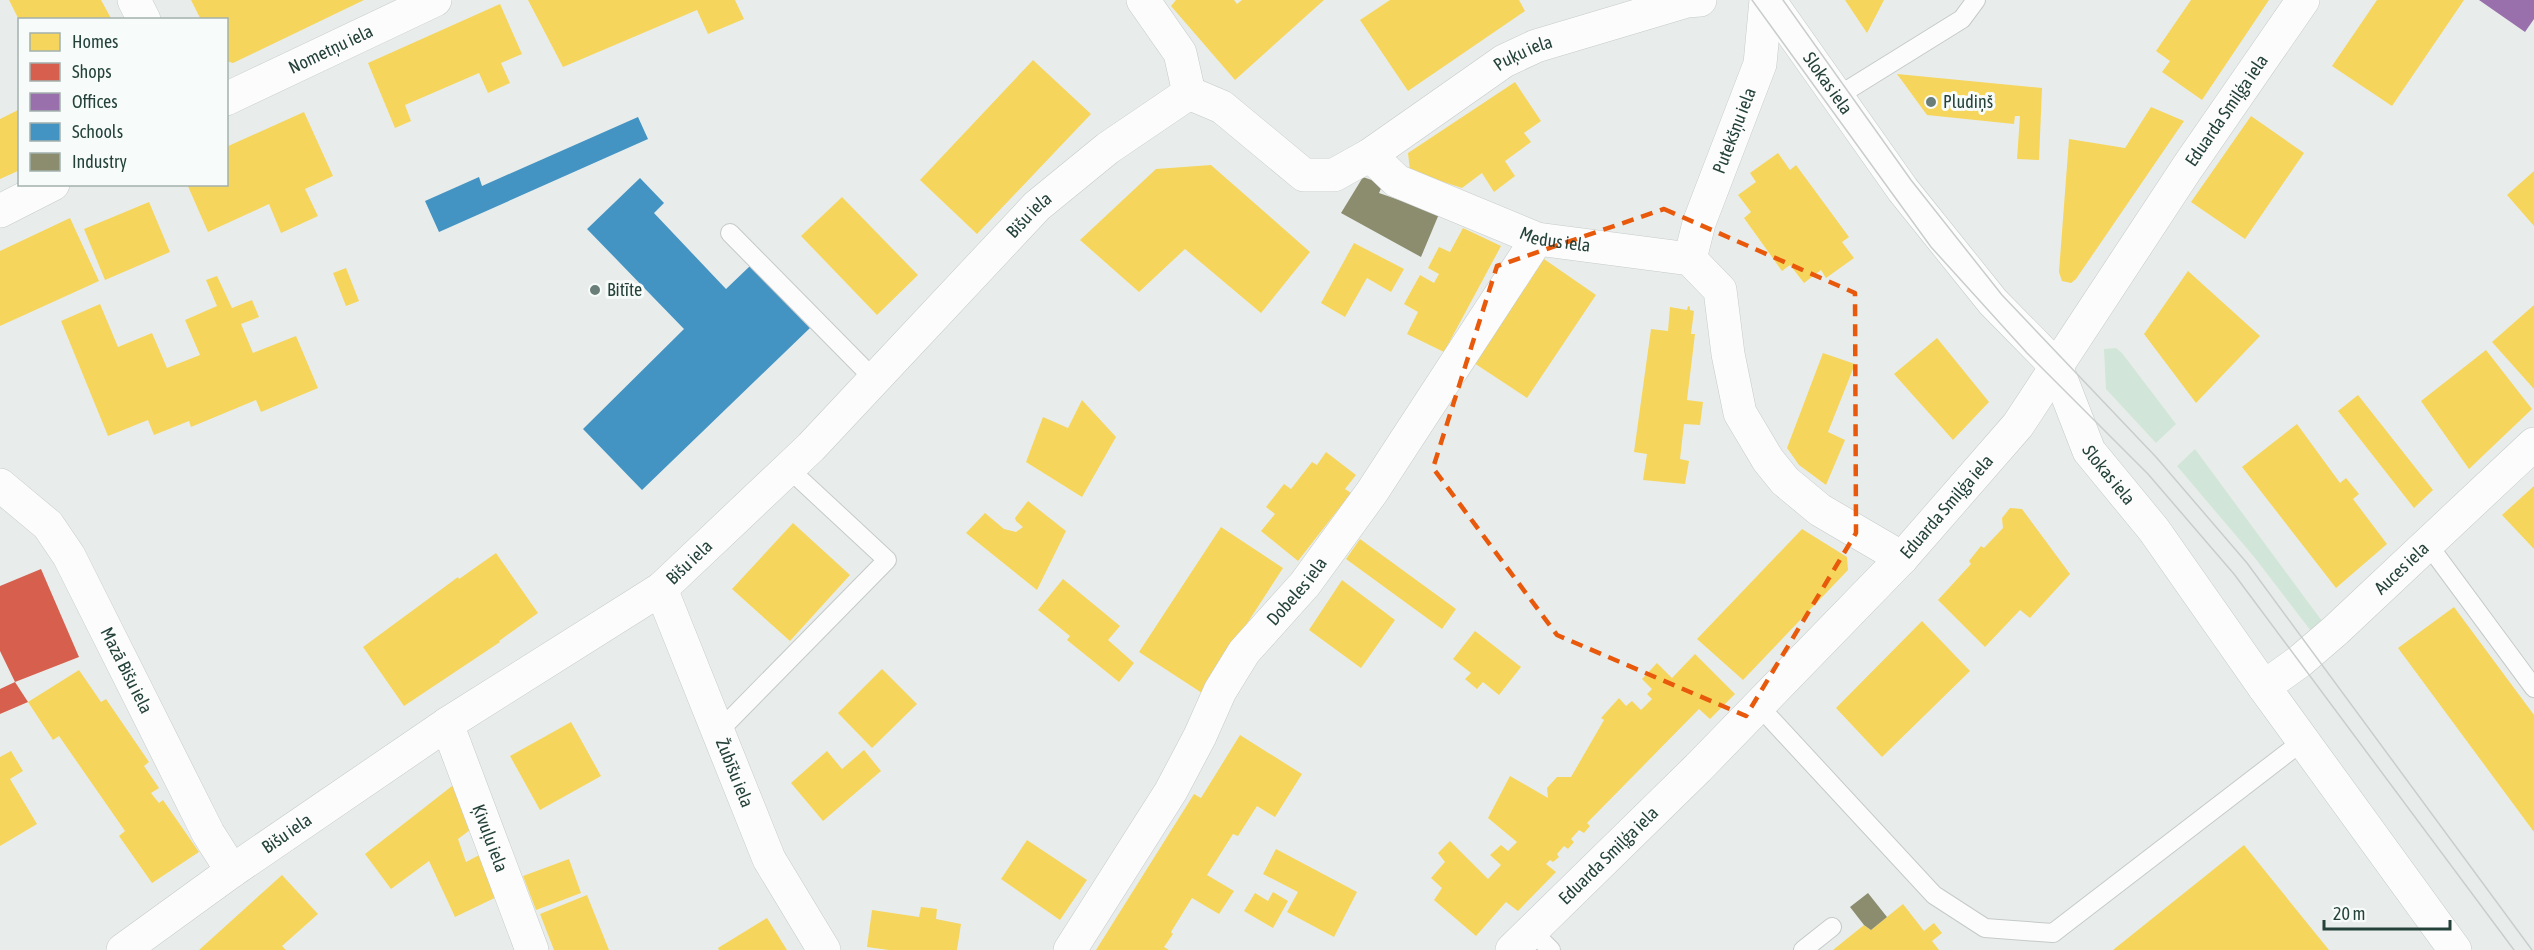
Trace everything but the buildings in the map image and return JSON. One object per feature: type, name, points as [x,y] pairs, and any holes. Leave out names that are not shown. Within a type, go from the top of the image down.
[{"type":"street","points":[[134,0],[143,18]]},
{"type":"street","name":"Nometņu iela","points":[[228,98],[435,0]]},
{"type":"street","points":[[1143,0],[1180,53],[1189,93],[1222,107],[1304,175],[1334,175],[1370,155]]},
{"type":"street","name":"Puķu iela","points":[[1370,155],[1504,61],[1536,46],[1687,1],[1700,0]]},
{"type":"street","name":"Slokas iela","points":[[1767,0],[1838,96],[1903,190],[1985,293],[2056,366],[2089,451],[2154,530],[2264,687],[2455,950]]},
{"type":"street","name":"Putekšņu iela","points":[[1690,259],[1699,223],[1760,64],[1767,0]]},
{"type":"street","name":"Eduarda Smiļģa iela","points":[[1532,944],[1902,558],[2018,424],[2187,168],[2303,0]]},
{"type":"street","name":"Bišu iela","points":[[123,950],[232,871],[447,724],[661,590],[875,381],[1037,206],[1108,148],[1189,93]]},
{"type":"street","name":"Medus iela","points":[[1370,155],[1397,180],[1537,239],[1690,259]]},
{"type":"street","points":[[0,211],[48,186]]},
{"type":"street","name":"Dobeles iela","points":[[1070,950],[1171,791],[1220,691],[1244,652],[1305,584],[1372,492],[1537,239]]},
{"type":"street","points":[[1690,259],[1720,290],[1728,354],[1740,413],[1768,459],[1785,481],[1820,510],[1902,558]]},
{"type":"street","name":"Auces iela","points":[[2264,687],[2300,661],[2336,630],[2534,444]]},
{"type":"street","name":"Mazā Bišu iela","points":[[0,485],[48,525],[69,556],[208,833],[232,871]]},
{"type":"street","name":"Žubīšu iela","points":[[661,590],[769,859],[824,950]]},
{"type":"street","name":"Ķivuļu iela","points":[[447,724],[532,950]]},
{"type":"lane","points":[[1838,96],[1962,19],[1976,0]]},
{"type":"lane","points":[[730,233],[875,381]]},
{"type":"lane","points":[[718,732],[887,560],[788,468]]},
{"type":"lane","points":[[2427,543],[2534,688]]},
{"type":"lane","points":[[1759,705],[1934,895],[1984,928],[2053,933],[2304,740]]},
{"type":"lane","points":[[1803,950],[1832,927]]},
{"type":"highlighted area","points":[[1664,209],[1855,293],[1856,533],[1746,716],[1557,635],[1433,468],[1497,266]]},
{"type":"green space","points":[[2116,348],[2176,424],[2156,443],[2106,389],[2104,349]]},
{"type":"green space","points":[[2195,449],[2322,621],[2311,631],[2255,558],[2177,466]]},
{"type":"tram line","points":[[1752,0],[1931,247],[2027,353],[2148,474],[2234,574],[2514,950]]},
{"type":"tram line","points":[[1783,0],[1911,180],[2002,295],[2156,457],[2247,563],[2532,950]]},
{"type":"place","name":"Pludiņš","points":[[1931,102]]},
{"type":"place","name":"Bitīte","points":[[595,290]]}]
